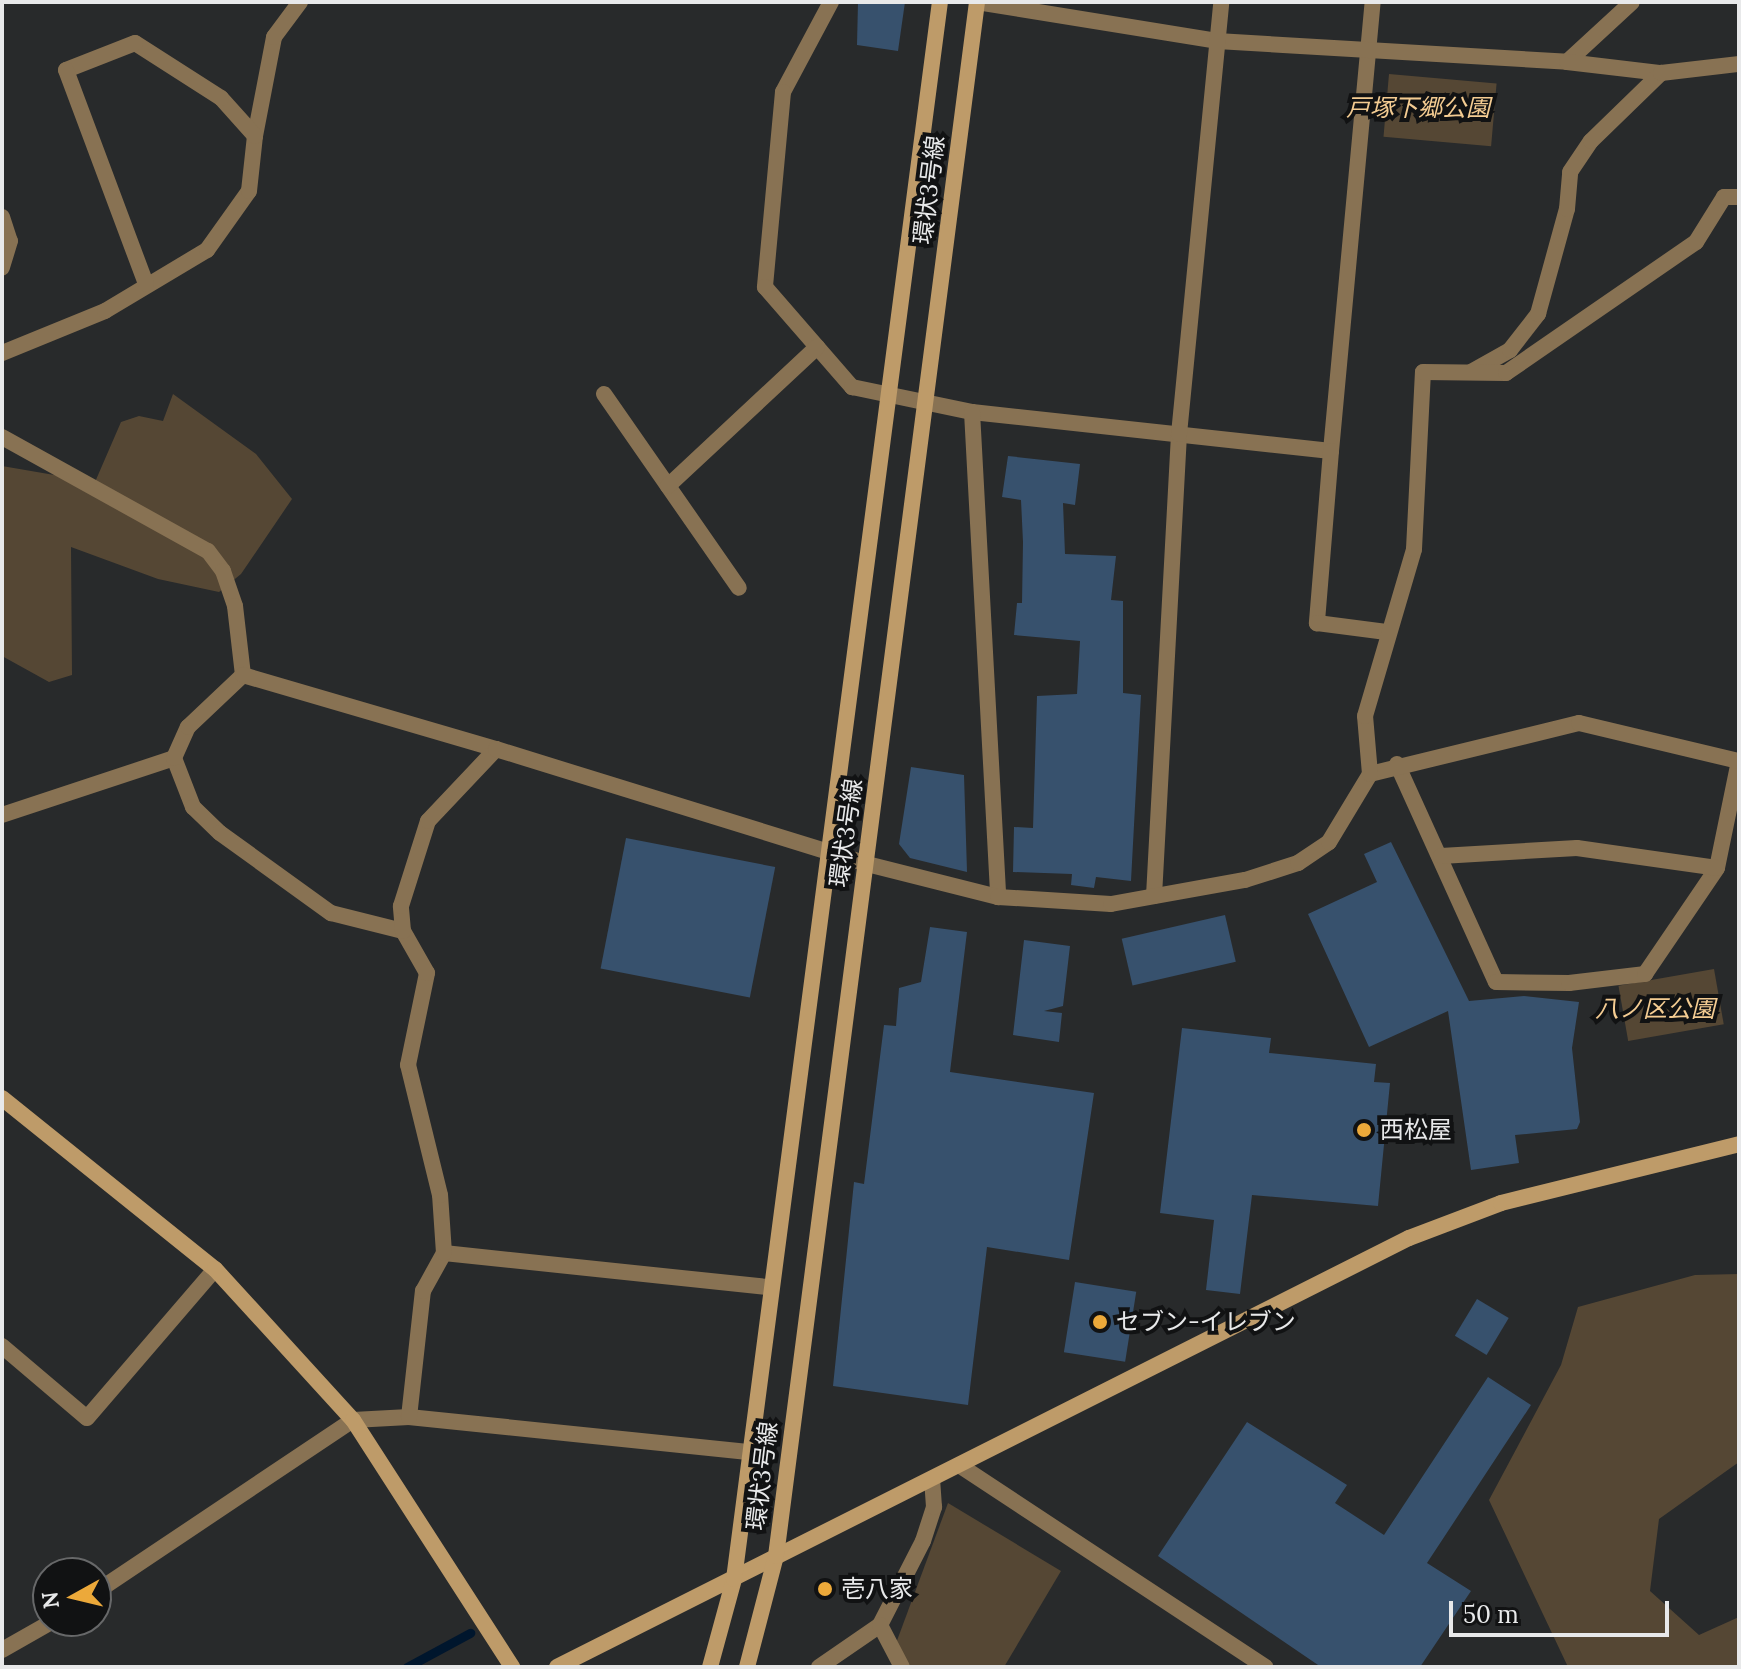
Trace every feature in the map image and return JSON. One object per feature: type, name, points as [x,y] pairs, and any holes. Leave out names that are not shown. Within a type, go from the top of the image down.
[{"type":"street","points":[[2,353],[105,311],[207,250],[249,191],[255,136],[274,37],[300,2]]},
{"type":"street","points":[[831,2],[783,92],[765,287],[852,387],[972,412],[1331,451]]},
{"type":"street","name":"環状3号線","points":[[710,1667],[734,1579],[768,1287],[892,395],[940,2]]},
{"type":"street","points":[[977,2],[1217,41],[1367,53],[1567,62],[1661,73],[1739,64]]},
{"type":"street","name":"環状3号線","points":[[747,1667],[776,1556],[977,2]]},
{"type":"street","points":[[1154,896],[1179,434],[1221,2]]},
{"type":"street","points":[[1373,2],[1317,623],[1386,632]]},
{"type":"street","points":[[1567,62],[1632,2]]},
{"type":"street","points":[[146,284],[66,70],[135,43],[221,98],[255,136]]},
{"type":"street","points":[[1466,375],[1510,350],[1538,314],[1567,209],[1570,172],[1591,141],[1661,73]]},
{"type":"street","points":[[243,675],[496,749],[867,864],[998,897],[1111,904],[1298,863],[1329,842],[1370,774],[1365,716],[1386,632],[1414,549],[1423,372],[1466,375],[1506,373],[1696,242],[1724,197],[1739,197]]},
{"type":"street","points":[[2,217],[10,241],[2,268]]},
{"type":"street","points":[[668,486],[817,347]]},
{"type":"street","points":[[604,394],[739,588]]},
{"type":"street","points":[[972,412],[998,897]]},
{"type":"street","points":[[2,437],[208,551],[223,571],[235,606],[243,675]]},
{"type":"street","points":[[243,675],[188,727],[174,758],[193,807],[220,833],[331,913],[403,931]]},
{"type":"street","points":[[1370,774],[1397,764],[1579,723],[1739,761],[1717,868],[1645,974],[1569,983],[1496,982],[1397,764]]},
{"type":"street","points":[[409,1417],[423,1291],[444,1253],[440,1195],[408,1065],[427,973],[403,931],[401,906],[428,821],[496,749]]},
{"type":"street","points":[[2,815],[174,758]]},
{"type":"street","points":[[1441,856],[1577,848],[1717,868]]},
{"type":"street","points":[[2,1098],[215,1269],[353,1420],[512,1667]]},
{"type":"street","points":[[557,1667],[1409,1238],[1501,1203],[1739,1144]]},
{"type":"street","points":[[444,1253],[768,1287]]},
{"type":"street","points":[[2,1346],[87,1418],[215,1269]]},
{"type":"street","points":[[112,1581],[353,1420],[409,1417],[748,1452]]},
{"type":"street","points":[[959,1465],[1265,1667]]},
{"type":"street","points":[[819,1667],[880,1625],[923,1541],[934,1507],[932,1479]]},
{"type":"street","points":[[880,1625],[902,1667]]},
{"type":"street","points":[[2,1650],[32,1633]]},
{"type":"green space","name":"戸塚下郷公園","points":[[1389,74],[1497,83],[1491,146],[1384,137]]},
{"type":"green space","points":[[173,394],[256,454],[292,499],[241,574],[219,592],[158,579],[71,547],[72,675],[49,682],[2,656],[2,466],[95,482],[121,422],[139,416],[163,421]]},
{"type":"green space","name":"八ノ区公園","points":[[1714,969],[1724,1024],[1628,1041],[1618,986]]},
{"type":"green space","points":[[1739,1274],[1739,1462],[1659,1519],[1650,1591],[1699,1635],[1739,1617],[1739,1667],[1568,1667],[1489,1500],[1561,1365],[1578,1307],[1695,1275]]},
{"type":"green space","points":[[948,1503],[1061,1571],[1004,1667],[911,1667],[895,1646]]},
{"type":"building","points":[[858,2],[905,2],[898,51],[857,45]]},
{"type":"building","points":[[1008,456],[1080,464],[1075,505],[1063,503],[1065,554],[1116,556],[1111,600],[1123,601],[1123,693],[1141,695],[1131,881],[1096,877],[1094,888],[1071,885],[1072,874],[1013,872],[1014,827],[1033,828],[1037,696],[1077,694],[1080,641],[1014,635],[1017,603],[1022,603],[1023,542],[1021,500],[1002,497]]},
{"type":"building","points":[[911,767],[964,775],[967,872],[910,858],[899,844]]},
{"type":"building","points":[[626,838],[775,867],[750,998],[601,969]]},
{"type":"building","points":[[1391,842],[1469,1001],[1524,996],[1579,1002],[1572,1048],[1580,1122],[1577,1129],[1515,1135],[1519,1163],[1471,1170],[1448,1011],[1369,1047],[1308,914],[1377,882],[1364,854]]},
{"type":"building","points":[[1225,915],[1236,962],[1133,986],[1122,939]]},
{"type":"building","points":[[930,927],[967,932],[950,1072],[1094,1093],[1069,1260],[987,1247],[968,1405],[833,1386],[854,1182],[864,1184],[884,1025],[896,1026],[899,988],[921,982]]},
{"type":"building","points":[[1024,940],[1070,946],[1063,1006],[1044,1011],[1062,1013],[1059,1042],[1013,1035]]},
{"type":"building","points":[[1182,1028],[1271,1038],[1269,1053],[1376,1064],[1374,1082],[1390,1083],[1378,1206],[1252,1195],[1240,1294],[1206,1290],[1214,1220],[1160,1213]]},
{"type":"building","name":"セブン-イレブン","points":[[1075,1282],[1136,1292],[1125,1362],[1064,1352]]},
{"type":"building","points":[[1477,1299],[1509,1318],[1487,1355],[1455,1336]]},
{"type":"building","points":[[1488,1377],[1531,1405],[1427,1563],[1471,1591],[1420,1667],[1321,1667],[1158,1556],[1247,1422],[1347,1485],[1335,1503],[1384,1535]]},
{"type":"waterway","points":[[407,1667],[470,1633]]},
{"type":"place","name":"西松屋","points":[[1364,1130]]},
{"type":"place","name":"セブン-イレブン","points":[[1100,1322]]},
{"type":"place","name":"壱八家","points":[[825,1589]]}]
